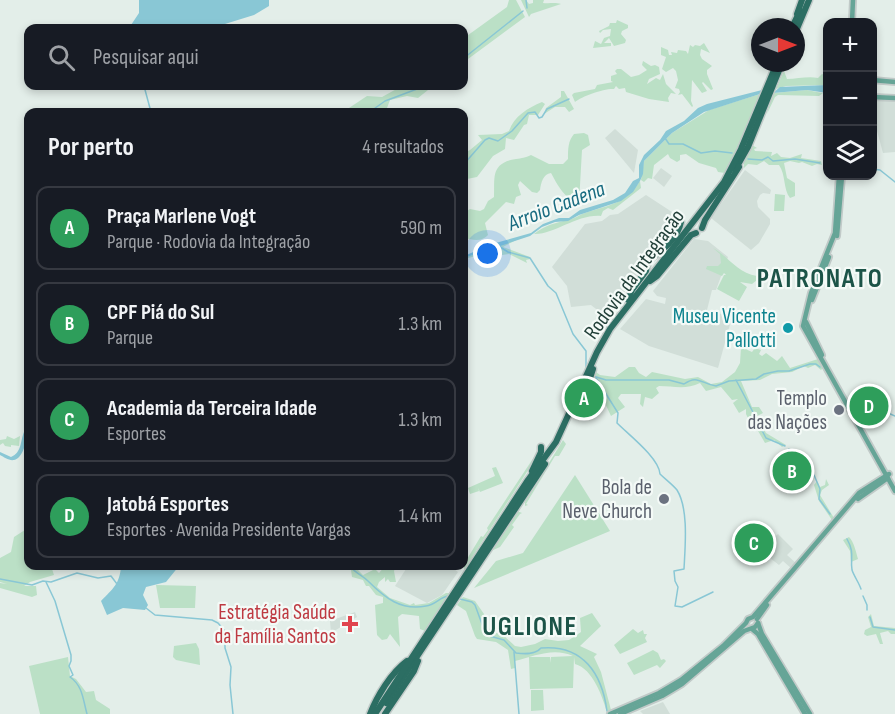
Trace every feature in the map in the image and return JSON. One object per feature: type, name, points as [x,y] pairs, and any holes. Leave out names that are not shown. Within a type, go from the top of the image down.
[{"type":"highway","points":[[801,18],[807,0]]},
{"type":"highway","points":[[797,18],[807,0]]},
{"type":"highway","name":"Rodovia da Integração","points":[[696,220],[723,189],[742,158],[773,72]]},
{"type":"highway","name":"Rodovia da Integração","points":[[380,714],[555,447],[582,391],[597,352],[615,322],[690,232],[724,182],[778,72]]},
{"type":"highway","points":[[702,228],[705,220],[733,180],[742,158]]},
{"type":"highway","points":[[615,322],[634,287],[646,271],[648,260],[664,249],[679,229],[681,222]]},
{"type":"highway","name":"Rodovia da Integração","points":[[516,505],[528,480],[556,442],[611,334],[659,265],[690,232]]},
{"type":"highway","points":[[647,264],[653,267],[659,265]]},
{"type":"highway","points":[[634,287],[648,281]]},
{"type":"highway","points":[[528,480],[541,452],[541,447]]},
{"type":"highway","points":[[370,714],[374,704],[398,669],[416,656]]},
{"type":"highway","points":[[385,714],[414,671],[416,656]]},
{"type":"highway","name":"Rodovia da Integração","points":[[375,714],[416,656]]},
{"type":"main road","points":[[850,18],[851,0]]},
{"type":"main road","points":[[877,80],[895,82]]},
{"type":"main road","points":[[877,97],[895,98]]},
{"type":"main road","points":[[841,180],[839,231],[804,324],[895,491]]},
{"type":"main road","points":[[888,476],[895,485]]},
{"type":"main road","points":[[620,714],[662,696],[682,684],[744,631],[756,627],[756,620],[777,590],[861,496],[888,476]]},
{"type":"main road","points":[[610,714],[659,693],[681,680],[701,665],[748,620],[756,620]]},
{"type":"main road","points":[[756,620],[805,714]]},
{"type":"main road","points":[[747,623],[757,632],[810,714]]},
{"type":"shaded area","points":[[877,100],[895,100],[895,152],[883,153],[877,131]]},
{"type":"shaded area","points":[[615,129],[638,150],[634,173],[605,138]]},
{"type":"shaded area","points":[[661,168],[672,176],[664,187],[653,178]]},
{"type":"shaded area","points":[[745,170],[771,190],[770,194],[760,195],[757,201],[758,207],[770,219],[770,224],[759,243],[751,250],[711,218]]},
{"type":"shaded area","points":[[646,195],[672,212],[677,226],[657,252],[649,253],[645,259],[644,268],[627,286],[605,316],[591,305],[571,307],[567,286],[552,267],[585,224],[602,221],[610,215],[618,214]]},
{"type":"shaded area","points":[[694,239],[708,241],[728,257],[716,290],[712,290],[707,310],[732,317],[718,368],[649,346],[620,329],[646,299],[665,304],[666,298],[657,296],[653,291]]},
{"type":"shaded area","points":[[778,534],[793,549],[787,555],[797,564],[792,569],[783,561],[779,565],[770,558],[763,564],[759,558],[771,546],[769,542]]},
{"type":"shaded area","points":[[405,570],[455,570],[458,572],[442,595],[427,603],[395,586]]},
{"type":"shaded area","points":[[355,612],[357,617],[331,633],[330,621]]},
{"type":"shaded area","points":[[663,702],[670,714],[643,714],[640,711]]},
{"type":"green space","points":[[509,0],[516,0],[525,17],[468,59],[468,35],[507,7]]},
{"type":"green space","points":[[521,0],[526,0],[529,4],[533,3],[533,0],[544,0],[543,3],[561,4],[531,14],[529,17]]},
{"type":"green space","points":[[617,20],[628,25],[628,28],[621,34],[626,40],[625,43],[614,46],[609,38],[604,43],[611,43],[611,46],[593,48],[595,41],[601,44],[604,38],[610,36],[611,29],[600,33],[599,31],[609,26],[610,23],[616,23]]},
{"type":"green space","points":[[704,43],[710,53],[701,49],[700,55],[712,66],[707,70],[707,74],[713,89],[711,90],[703,82],[707,91],[702,93],[692,80],[692,107],[682,94],[678,95],[679,89],[675,88],[678,80],[676,71],[673,68],[666,72],[662,69],[666,57],[661,55],[661,47],[668,50],[669,55],[672,55],[671,52],[677,53],[678,50],[686,51],[688,54],[690,45],[700,46]]},
{"type":"green space","points":[[643,61],[651,66],[659,67],[660,74],[649,79],[647,84],[656,78],[660,80],[663,74],[666,84],[676,94],[671,93],[668,98],[669,102],[649,99],[626,92],[625,88],[619,89],[616,86],[614,89],[594,93],[575,102],[572,95],[574,93],[595,89],[597,85],[613,82],[611,76],[617,74],[615,71],[617,69],[621,69],[631,77],[639,75],[647,70],[642,65]]},
{"type":"green space","points":[[784,72],[787,79],[818,78],[823,74],[823,85],[786,86],[776,89]]},
{"type":"green space","points":[[395,90],[428,90],[418,98],[407,96],[390,100],[387,108],[349,108],[367,96],[382,97]]},
{"type":"green space","points":[[807,90],[823,93],[819,96],[778,95],[767,114],[773,93]]},
{"type":"green space","points":[[561,91],[564,91],[574,109],[569,112],[565,107],[555,107],[544,114],[546,108],[561,97]]},
{"type":"green space","points":[[760,94],[748,129],[725,173],[699,163],[686,154],[680,155],[680,160],[677,162],[668,154],[654,165],[652,179],[648,178],[644,182],[641,180],[644,161],[672,133],[709,110]]},
{"type":"green space","points":[[542,102],[545,104],[538,115],[529,115],[527,124],[514,140],[506,138],[505,149],[493,156],[477,177],[468,179],[468,151],[482,140],[478,135],[502,134],[509,131],[514,121]]},
{"type":"green space","points":[[574,134],[588,135],[590,145],[582,150],[579,203],[566,195],[551,173],[544,177],[537,193],[532,192],[520,181],[518,185],[521,195],[516,197],[514,204],[506,202],[485,223],[488,235],[480,240],[468,239],[468,210],[484,209],[488,201],[494,197],[496,172],[502,164],[531,155],[549,164],[563,164],[568,159],[569,145]]},
{"type":"green space","points":[[752,145],[757,148],[754,149],[755,151],[772,152],[771,156],[777,153],[781,157],[790,158],[802,154],[801,158],[821,161],[822,165],[812,166],[790,161],[784,163],[787,178],[795,183],[795,196],[790,198],[779,165],[769,165],[764,161],[757,165],[748,164],[744,168],[744,162]]},
{"type":"green space","points":[[640,181],[641,188],[613,210],[608,208],[603,211],[601,216],[583,218],[550,231],[534,234],[542,228],[616,203],[628,195]]},
{"type":"green space","points":[[775,194],[785,195],[784,211],[774,211]]},
{"type":"green space","points":[[522,237],[503,247],[530,257],[530,259],[526,260],[527,263],[509,254],[502,255],[501,252],[488,260],[485,254],[468,257]]},
{"type":"green space","points":[[713,248],[738,268],[757,276],[757,280],[752,284],[740,282],[747,287],[739,301],[717,289],[726,275],[724,273],[722,276],[706,269],[707,266],[718,266],[721,263],[720,254]]},
{"type":"green space","points":[[741,347],[752,352],[755,348],[761,350],[759,354],[762,356],[766,353],[777,361],[782,356],[790,368],[818,359],[823,368],[821,370],[815,365],[808,368],[804,366],[792,372],[772,374],[760,380],[741,381],[752,407],[759,407],[763,413],[749,420],[746,409],[739,413],[733,403],[738,399],[732,400],[721,387],[706,391],[700,383],[685,387],[659,386],[656,388],[659,393],[652,399],[645,397],[643,407],[640,404],[641,394],[621,394],[618,398],[625,407],[611,416],[603,399],[599,397],[595,384],[589,386],[594,381],[596,372],[600,375],[615,377],[629,367],[635,367],[646,377],[652,372],[685,379],[698,377],[711,384],[722,382],[735,372],[740,363]]},
{"type":"green space","points":[[759,421],[766,433],[786,445],[782,447],[774,440],[765,443],[754,424]]},
{"type":"green space","points":[[7,436],[14,439],[20,436],[19,446],[5,446],[3,443],[0,445],[0,440],[6,439]]},
{"type":"green space","points":[[563,440],[566,444],[559,456],[555,456],[526,504],[528,505],[525,506],[525,502]]},
{"type":"green space","points":[[538,451],[468,564],[468,557],[481,536],[483,537],[488,530],[487,528]]},
{"type":"green space","points":[[785,451],[805,476],[791,484],[779,467],[788,461],[783,452]]},
{"type":"green space","points":[[496,467],[503,483],[480,492],[478,488],[479,491],[470,494],[468,488],[495,476],[492,468]]},
{"type":"green space","points":[[575,475],[610,531],[474,588],[496,561],[523,553]]},
{"type":"green space","points":[[826,479],[829,485],[822,490],[820,495],[834,518],[832,520],[819,501],[814,485],[817,481],[820,487],[825,485]]},
{"type":"green space","points":[[517,511],[522,513],[512,525],[514,527],[500,547],[491,551]]},
{"type":"green space","points":[[24,531],[24,570],[52,570],[54,575],[24,586],[36,586],[37,595],[32,597],[0,588],[0,583],[7,584],[0,582],[0,558],[11,552],[14,537]]},
{"type":"green space","points":[[761,534],[772,545],[759,558],[748,544]]},
{"type":"green space","points":[[849,537],[854,544],[858,559],[851,562],[850,551],[843,540]]},
{"type":"green space","points":[[351,570],[358,570],[363,575],[373,570],[379,573],[382,570],[394,570],[396,582],[390,582],[388,579],[385,582],[385,577],[377,587],[390,598],[410,605],[429,603],[450,593],[425,631],[420,629],[419,616],[402,614],[398,617],[400,647],[390,634],[387,639],[382,640],[377,635],[375,605],[383,603],[383,597],[376,595],[363,580],[352,577]]},
{"type":"green space","points":[[156,585],[196,586],[195,608],[160,608]]},
{"type":"green space","points":[[463,597],[475,601],[484,614],[490,631],[503,635],[515,646],[521,647],[545,639],[569,640],[581,632],[580,618],[592,613],[601,626],[580,646],[597,654],[594,657],[601,672],[611,710],[607,712],[592,677],[575,664],[574,657],[573,688],[530,689],[529,657],[515,661],[515,668],[511,669],[508,650],[496,642],[477,639],[466,611],[457,605]],"holes":[[[559,652],[573,656],[551,657],[551,663],[550,657],[529,657]]]},
{"type":"green space","points":[[871,614],[874,626],[895,628],[895,634],[888,631],[880,633],[883,644],[880,644],[876,634],[867,636],[864,634],[865,630],[871,627],[868,617]]},
{"type":"green space","points":[[633,629],[638,633],[643,630],[644,634],[647,634],[645,638],[647,642],[620,654],[614,645]]},
{"type":"green space","points":[[196,643],[199,649],[200,665],[176,660],[173,657],[174,646]]},
{"type":"green space","points":[[653,650],[658,653],[661,660],[666,661],[660,668],[657,665],[634,675],[627,663]]},
{"type":"green space","points":[[68,657],[70,676],[76,679],[86,692],[94,691],[96,700],[110,709],[110,714],[40,714],[29,666]]},
{"type":"green space","points":[[531,690],[543,690],[544,710],[531,711]]},
{"type":"water","points":[[139,0],[269,0],[269,6],[254,15],[225,24],[132,24],[139,13]]},
{"type":"water","points":[[823,85],[823,92],[807,90],[773,93],[780,87]]},
{"type":"water","points":[[762,90],[760,94],[704,112],[672,133],[644,161],[640,181],[633,192],[621,201],[568,221],[555,222],[542,227],[530,236],[468,257],[468,254],[492,244],[531,233],[543,224],[559,218],[569,218],[580,210],[613,200],[625,193],[633,181],[639,178],[639,165],[644,155],[666,131],[707,104]]},
{"type":"water","points":[[24,432],[24,447],[20,456],[10,460],[0,455],[0,452],[11,457],[19,450]]},
{"type":"water","points":[[120,570],[176,570],[166,582],[146,587],[143,595],[148,605],[145,610],[123,608],[107,615],[101,601],[119,577]]},
{"type":"waterway","points":[[526,0],[527,8]]},
{"type":"waterway","points":[[468,55],[523,11]]},
{"type":"waterway","points":[[145,90],[150,108]]},
{"type":"waterway","points":[[375,108],[385,101],[414,90]]},
{"type":"waterway","points":[[468,159],[485,140],[489,138],[498,141],[512,131],[528,113],[535,112],[539,118],[542,117],[547,109],[569,99]]},
{"type":"waterway","name":"Arroio Cadena","points":[[665,138],[669,144],[683,144],[701,153],[715,151],[732,153]]},
{"type":"waterway","name":"Arroio Cadena","points":[[748,159],[762,160],[768,157],[773,161],[795,159],[820,163]]},
{"type":"waterway","name":"Arroio Cadena","points":[[877,170],[895,182]]},
{"type":"waterway","points":[[497,245],[508,252],[530,258],[548,286],[556,293],[573,334],[586,351],[586,367]]},
{"type":"waterway","points":[[593,376],[606,380],[669,380],[684,384],[696,380],[716,386],[729,381],[756,379],[764,374],[789,371],[810,364],[820,367]]},
{"type":"waterway","points":[[596,378],[618,413],[617,423],[655,461],[660,474],[677,490],[681,498],[685,518],[684,569],[674,571],[678,587],[675,606],[682,607],[713,592]]},
{"type":"waterway","points":[[736,380],[755,416]]},
{"type":"waterway","points":[[878,405],[895,416]]},
{"type":"waterway","points":[[758,423],[766,438],[785,446]]},
{"type":"waterway","points":[[789,449],[794,458],[810,472]]},
{"type":"waterway","points":[[814,475],[820,489],[819,499],[830,514]]},
{"type":"waterway","points":[[847,539],[852,552],[852,570],[861,589]]},
{"type":"waterway","points":[[354,570],[381,593],[401,605],[426,606],[448,596]]},
{"type":"waterway","points":[[0,579],[32,585],[43,581],[51,582],[77,573],[98,578],[111,576],[117,584]]},
{"type":"waterway","points":[[46,582],[55,601],[71,655],[69,666],[73,675],[70,677],[80,689],[87,714]]},
{"type":"waterway","points":[[863,596],[867,610]]},
{"type":"waterway","points":[[460,599],[475,605],[486,635],[504,640],[516,653],[529,654],[541,648],[556,648],[579,656],[595,674],[607,711]]},
{"type":"waterway","points":[[146,608],[155,615],[212,620],[225,631],[225,648],[231,667],[233,714]]},
{"type":"waterway","points":[[870,617],[873,627],[895,630]]},
{"type":"waterway","points":[[514,652],[519,714]]},
{"type":"place","name":"Museu Vicente Pallotti","points":[[788,328]]},
{"type":"place","name":"Praça Marlene Vogt","points":[[584,398]]},
{"type":"place","name":"Jatobá Esportes","points":[[869,406]]},
{"type":"place","name":"Templo das Nações","points":[[839,410]]},
{"type":"place","name":"CPF Piá do Sul","points":[[792,471]]},
{"type":"place","name":"Bola de Neve Church","points":[[664,499]]},
{"type":"place","name":"Academia da Terceira Idade","points":[[754,543]]},
{"type":"place","name":"Estratégia Saúde da Família Santos","points":[[350,624]]},
{"type":"district","name":"PATRONATO","points":[[820,278]]},
{"type":"district","name":"UGLIONE","points":[[530,626]]}]
